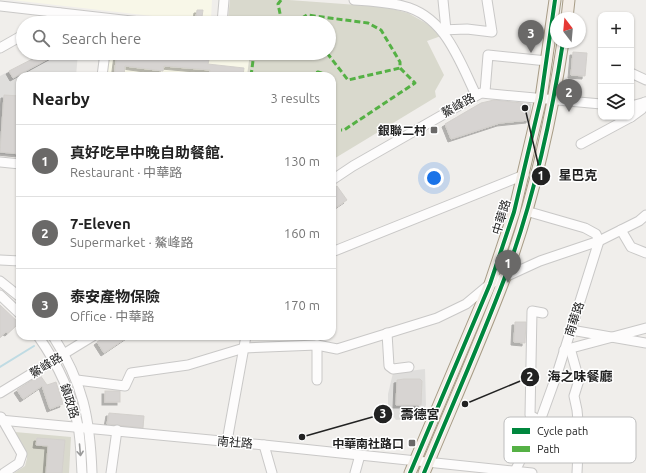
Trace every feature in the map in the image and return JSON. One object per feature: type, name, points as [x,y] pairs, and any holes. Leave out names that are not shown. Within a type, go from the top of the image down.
[{"type":"main road","name":"中華路","points":[[410,473],[490,284],[514,212],[524,175],[541,98],[555,0]]},
{"type":"main road","points":[[568,12],[569,0]]},
{"type":"main road","name":"中華路","points":[[424,473],[505,277],[526,212],[554,100],[562,48]]},
{"type":"street","points":[[223,16],[224,0]]},
{"type":"street","points":[[354,0],[384,1],[405,6],[421,14],[444,30],[492,32],[488,0]]},
{"type":"street","points":[[443,0],[444,30],[476,95]]},
{"type":"street","points":[[0,6],[78,16]]},
{"type":"street","points":[[55,16],[60,13]]},
{"type":"street","points":[[0,48],[16,39]]},
{"type":"street","points":[[486,92],[488,55],[547,61]]},
{"type":"street","points":[[103,72],[104,60]]},
{"type":"street","points":[[634,74],[646,80]]},
{"type":"street","name":"鰲峰路","points":[[336,178],[476,95],[486,92],[598,104]]},
{"type":"street","points":[[634,105],[646,102]]},
{"type":"street","points":[[634,115],[642,109],[646,102]]},
{"type":"street","points":[[581,144],[625,120]]},
{"type":"street","points":[[0,162],[16,164]]},
{"type":"street","points":[[336,250],[524,175]]},
{"type":"street","points":[[526,212],[585,228],[596,234],[599,241]]},
{"type":"street","points":[[77,380],[125,386],[131,373],[188,365],[244,348],[318,345],[337,349],[437,318],[466,304],[490,284],[540,261],[599,241],[639,221],[646,215]]},
{"type":"street","points":[[621,230],[631,247],[646,253]]},
{"type":"street","name":"南華路","points":[[541,417],[566,350],[599,241]]},
{"type":"street","points":[[0,260],[16,261]]},
{"type":"street","points":[[0,281],[16,294]]},
{"type":"street","points":[[0,295],[16,310]]},
{"type":"street","points":[[533,417],[530,415],[532,311],[543,313]]},
{"type":"street","points":[[578,417],[574,396],[579,380],[566,350],[646,328]]},
{"type":"street","points":[[571,330],[646,343]]},
{"type":"street","points":[[387,333],[389,366],[393,369],[409,367]]},
{"type":"street","name":"鎮政路","points":[[40,340],[53,360],[74,407],[78,427],[82,473]]},
{"type":"street","name":"鎮政路","points":[[56,340],[64,353],[84,398],[89,428],[92,473]]},
{"type":"street","name":"鰲峰路","points":[[0,393],[84,340]]},
{"type":"street","points":[[226,441],[245,340]]},
{"type":"street","points":[[317,380],[318,345]]},
{"type":"street","points":[[1,418],[22,454],[19,463],[4,473]]},
{"type":"street","name":"南社路","points":[[1,418],[415,462],[428,462],[471,470],[532,473]]},
{"type":"street","points":[[111,473],[117,430]]},
{"type":"street","points":[[264,445],[272,473]]},
{"type":"street","points":[[355,473],[360,455]]},
{"type":"street","name":"南華路","points":[[514,472],[519,463]]},
{"type":"street","points":[[577,463],[577,473]]},
{"type":"shaded area","points":[[12,0],[212,0],[211,16],[152,16]]},
{"type":"shaded area","name":"銀聯二村","points":[[230,0],[289,0],[385,7],[408,13],[431,26],[441,36],[427,41],[444,75],[435,91],[436,97],[336,158],[336,72],[248,72],[249,60],[336,60],[336,16],[228,16]]},
{"type":"shaded area","points":[[31,60],[77,60],[76,72],[16,72],[16,156],[0,154],[0,76]]},
{"type":"shaded area","points":[[108,60],[249,60],[248,72],[107,72]]},
{"type":"shaded area","points":[[425,369],[426,405],[420,418],[396,420],[394,417],[388,417],[388,394],[393,373]]},
{"type":"shaded area","points":[[15,432],[71,437],[69,473],[14,473],[25,466],[27,458],[26,451]]},
{"type":"building","points":[[197,10],[203,10],[202,16],[196,16]]},
{"type":"building","points":[[573,52],[587,53],[585,76],[571,75]]},
{"type":"building","points":[[30,60],[46,60],[24,72],[16,72],[16,76],[13,78],[9,71]]},
{"type":"building","points":[[116,60],[209,60],[208,64],[244,68],[244,72],[210,72],[210,70],[164,66],[163,71],[125,66],[124,72],[115,72]]},
{"type":"building","points":[[4,95],[16,96],[16,154],[0,152]]},
{"type":"building","points":[[494,100],[531,104],[529,120],[500,123],[451,139],[445,124],[481,103]]},
{"type":"building","points":[[337,186],[347,200],[336,207]]},
{"type":"building","points":[[0,305],[16,320],[16,326],[8,333],[6,332],[0,337]]},
{"type":"building","points":[[515,322],[526,322],[525,343],[514,342]]},
{"type":"building","points":[[100,340],[123,340],[104,353],[97,342]]},
{"type":"building","points":[[40,375],[47,385],[56,382],[63,404],[50,409],[42,386],[23,399],[17,390]]},
{"type":"building","points":[[420,379],[422,381],[421,405],[396,405],[397,380]]},
{"type":"building","points":[[105,391],[120,391],[120,402],[105,402]]},
{"type":"building","points":[[109,413],[144,416],[143,428],[107,424]]},
{"type":"building","points":[[37,438],[65,440],[62,473],[46,473],[48,446],[36,445]]},
{"type":"waterway","points":[[0,367],[34,346]]},
{"type":"marked path","points":[[281,0],[278,4],[281,16]]},
{"type":"marked path","points":[[305,16],[315,16]]},
{"type":"marked path","points":[[336,19],[368,23],[381,30],[400,62],[400,68],[415,83],[344,130],[341,130]]},
{"type":"marked path","points":[[252,72],[253,60]]},
{"type":"marked path","points":[[332,60],[348,80],[400,68]]},
{"type":"cycle path","points":[[410,473],[490,284],[514,212],[541,98],[555,0]]},
{"type":"cycle path","points":[[424,473],[486,326],[515,249],[540,161],[553,102],[562,48]]},
{"type":"place","name":"泰安產物保險","points":[[531,53]]},
{"type":"place","name":"星巴克","points":[[525,108]]},
{"type":"place","name":"7-Eleven","points":[[569,112]]},
{"type":"place","name":"銀聯二村","points":[[434,130]]},
{"type":"place","name":"真好吃早中晚自助餐館.","points":[[508,283]]},
{"type":"place","name":"海之味餐廳","points":[[465,404]]},
{"type":"place","name":"壽德宮","points":[[302,437]]},
{"type":"place","name":"中華南社路口","points":[[412,443]]}]
